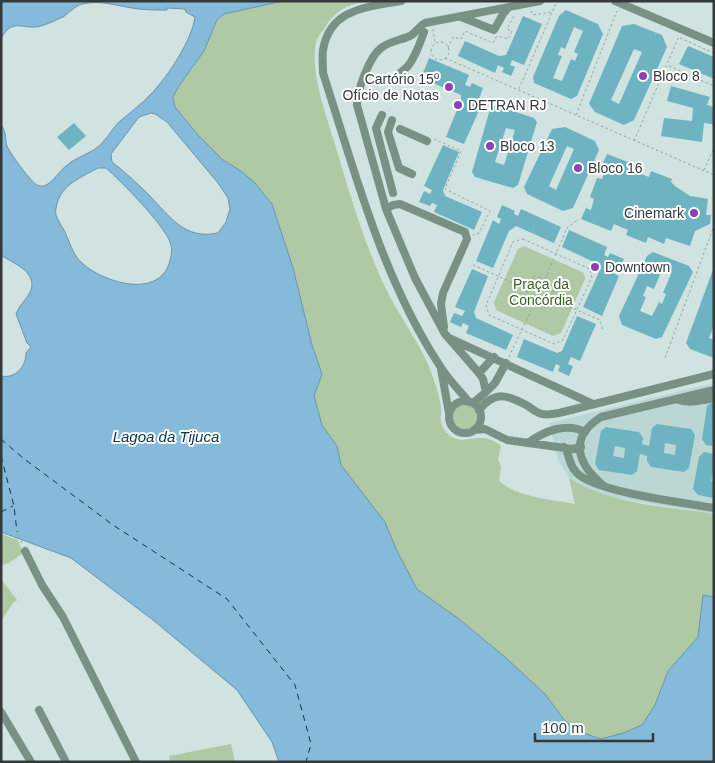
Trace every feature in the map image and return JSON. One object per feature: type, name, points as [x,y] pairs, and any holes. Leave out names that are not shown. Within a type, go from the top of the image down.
[{"type":"street","points":[[401,1],[356,10],[341,18],[329,32],[322,51],[324,73],[380,247],[413,319],[440,367],[480,413],[493,432]]},
{"type":"street","points":[[486,392],[483,379],[446,334],[415,278],[386,210],[357,106],[358,91],[375,54],[395,40],[412,35],[420,26],[432,21],[540,1]]},
{"type":"street","points":[[617,2],[714,43]]},
{"type":"street","points":[[460,16],[494,30],[508,8]]},
{"type":"street","points":[[397,77],[411,62],[424,32]]},
{"type":"street","points":[[382,115],[376,128],[393,193]]},
{"type":"street","points":[[392,120],[388,132],[400,168],[412,174]]},
{"type":"street","points":[[400,129],[428,139]]},
{"type":"street","points":[[386,210],[393,205],[400,204],[457,228],[467,235],[467,239],[443,294],[441,304],[446,334]]},
{"type":"street","points":[[446,334],[593,404]]},
{"type":"street","points":[[479,373],[494,358]]},
{"type":"street","points":[[449,413],[454,405],[464,401],[471,402],[486,392],[495,383],[506,363]]},
{"type":"street","points":[[440,367],[449,419],[454,428],[464,433],[485,429],[507,440],[548,447],[572,449],[580,447]]},
{"type":"street","points":[[474,430],[479,423],[480,413],[484,404],[497,395],[503,395],[520,401],[542,414],[558,413],[714,374]]},
{"type":"street","points":[[604,486],[587,471],[579,450],[585,432],[592,423],[602,417],[714,390]]},
{"type":"street","points":[[675,399],[695,402],[714,398]]},
{"type":"street","points":[[528,443],[538,436],[561,428],[572,426],[585,432]]},
{"type":"street","points":[[564,448],[566,448],[574,470],[578,474],[604,486],[646,496],[714,508]]},
{"type":"street","points":[[25,551],[42,585],[63,617],[136,762]]},
{"type":"street","points":[[40,710],[66,762]]},
{"type":"street","points":[[1,712],[31,762]]},
{"type":"path","points":[[519,89],[557,1]]},
{"type":"path","points":[[576,115],[617,2]]},
{"type":"path","points":[[432,21],[435,43],[431,50],[432,56],[437,59],[445,58],[714,175]]},
{"type":"path","points":[[634,141],[683,29]]},
{"type":"path","points":[[679,38],[714,53]]},
{"type":"path","points":[[435,43],[441,42],[446,44],[449,50],[445,58]]},
{"type":"path","points":[[667,66],[714,86]]},
{"type":"path","points":[[428,139],[461,151],[445,190],[490,211],[479,233],[467,235]]},
{"type":"path","points":[[704,170],[714,148]]},
{"type":"path","points":[[544,280],[567,228],[579,219]]},
{"type":"path","points":[[665,358],[714,226]]},
{"type":"path","points":[[523,238],[555,254],[590,269],[592,277],[563,340],[554,344],[489,315],[486,305],[513,242],[523,238]]},
{"type":"path","points":[[473,265],[528,289]]},
{"type":"path","points":[[534,275],[544,280],[556,285],[546,308],[524,299],[534,275]]},
{"type":"path","points":[[550,298],[600,320],[603,331]]},
{"type":"path","points":[[506,363],[534,303]]},
{"type":"path","points":[[17,532],[25,551]]},
{"type":"shaded area","points":[[714,383],[714,514],[613,498],[596,493],[569,478],[558,460],[549,423]]},
{"type":"green space","points":[[283,1],[369,1],[348,6],[338,12],[319,35],[316,42],[315,65],[319,91],[351,198],[380,276],[419,346],[434,380],[439,396],[441,420],[444,429],[450,436],[456,439],[485,438],[501,446],[498,459],[501,467],[499,481],[507,487],[525,494],[575,504],[569,478],[602,494],[620,499],[714,514],[714,597],[703,595],[698,637],[668,671],[655,705],[642,725],[601,739],[583,733],[566,722],[545,694],[505,657],[459,619],[417,589],[397,551],[385,522],[341,465],[337,446],[322,425],[314,396],[322,374],[312,345],[293,268],[272,204],[255,183],[241,171],[223,160],[198,135],[175,107],[173,97],[195,65],[217,20],[224,14]]},
{"type":"green space","name":"Praça da Concórdia","points":[[524,246],[584,273],[585,279],[561,333],[553,336],[496,310],[494,302],[518,249]]},
{"type":"green space","points":[[465,405],[473,409],[477,417],[473,425],[465,429],[457,425],[453,417],[457,409]]},
{"type":"green space","points":[[1,534],[18,540],[23,553],[9,563],[1,565]]},
{"type":"green space","points":[[1,579],[17,600],[1,621]]},
{"type":"green space","points":[[231,744],[235,762],[170,762],[169,756]]},
{"type":"water","name":"Lagoa da Tijuca","points":[[1,1],[283,1],[224,14],[217,20],[204,51],[173,97],[175,107],[198,135],[223,160],[241,171],[255,183],[272,204],[293,268],[312,345],[322,374],[314,396],[322,425],[337,446],[341,465],[385,522],[397,551],[417,589],[459,619],[505,657],[545,694],[566,722],[583,733],[601,739],[642,725],[655,705],[668,671],[698,637],[703,595],[714,597],[714,762],[279,762],[272,742],[237,690],[153,620],[71,558],[1,532],[1,376],[11,376],[19,371],[26,358],[26,353],[31,347],[27,343],[16,314],[30,293],[32,283],[22,268],[1,255],[1,125],[7,146],[25,173],[37,185],[41,186],[49,183],[69,163],[99,146],[118,123],[152,93],[165,77],[184,47],[195,17],[186,12],[185,9],[145,10],[107,3],[89,3],[79,5],[63,17],[44,25],[35,27],[14,26],[5,32],[1,39]],"holes":[[[151,113],[167,122],[218,183],[228,198],[230,209],[226,222],[218,233],[196,233],[179,225],[112,162],[111,154],[139,117]],[[98,168],[106,168],[131,193],[160,225],[170,242],[172,251],[169,264],[162,275],[152,282],[127,284],[114,280],[90,269],[75,255],[58,219],[56,208],[63,191],[68,186]]]},
{"type":"building","points":[[566,10],[598,24],[603,34],[577,96],[571,99],[534,83],[533,77],[559,16]],"holes":[[[574,27],[583,31],[574,52],[578,54],[575,61],[571,59],[562,81],[553,78],[562,56],[558,55],[561,47],[565,49]]]},
{"type":"building","points":[[523,16],[542,24],[524,65],[512,60],[510,65],[515,67],[511,76],[502,72],[504,68],[498,65],[495,73],[458,56],[465,41],[499,56],[506,55]]},
{"type":"building","name":"Bloco 8","points":[[634,24],[662,35],[667,47],[634,120],[624,125],[595,112],[589,104],[622,26]],"holes":[[[634,49],[642,52],[619,104],[611,100]]]},
{"type":"building","points":[[688,46],[714,57],[714,79],[679,64]]},
{"type":"building","points":[[429,58],[469,75],[465,85],[470,87],[472,83],[483,88],[479,99],[474,98],[472,102],[481,106],[464,144],[446,137],[461,100],[461,95],[421,78]]},
{"type":"building","points":[[671,86],[710,97],[707,105],[714,107],[714,129],[712,124],[704,123],[702,142],[661,136],[664,118],[692,121],[693,108],[667,101]]},
{"type":"building","name":"Bloco 13","points":[[494,105],[534,118],[537,122],[518,185],[513,188],[475,177],[472,172],[490,109]],"holes":[[[506,128],[515,130],[504,165],[495,162]]]},
{"type":"building","points":[[74,123],[86,136],[69,150],[57,137]]},
{"type":"building","name":"Bloco 16","points":[[565,127],[595,141],[599,150],[573,208],[563,211],[527,194],[524,187],[552,129]],"holes":[[[567,146],[574,149],[556,190],[549,186]]]},
{"type":"building","points":[[443,145],[459,152],[443,190],[445,196],[482,212],[474,230],[434,212],[437,205],[432,203],[430,206],[419,202],[424,191],[430,194],[432,190],[424,186]]},
{"type":"building","points":[[607,154],[636,165],[633,171],[649,177],[651,171],[672,179],[671,182],[675,186],[690,196],[708,199],[706,215],[711,215],[710,224],[695,231],[690,246],[666,238],[664,244],[648,237],[646,243],[626,235],[628,230],[614,224],[611,231],[581,219],[586,208],[591,210],[594,199],[590,197],[597,178],[602,179],[606,168],[601,167]]},
{"type":"building","points":[[502,205],[515,211],[514,214],[518,216],[521,209],[561,227],[554,243],[516,226],[509,231],[493,268],[476,261],[493,220],[499,224],[501,219],[497,217]]},
{"type":"building","points":[[569,230],[607,247],[604,255],[608,257],[610,253],[624,259],[619,271],[611,267],[609,271],[619,276],[602,316],[583,307],[599,272],[596,263],[562,247]]},
{"type":"building","points":[[653,252],[689,266],[693,272],[662,337],[656,339],[622,325],[619,316],[647,256]],"holes":[[[662,270],[671,274],[663,293],[666,294],[662,304],[659,302],[652,316],[640,311],[646,297],[643,296],[647,286],[654,289]]]},
{"type":"building","points":[[714,267],[714,326],[709,338],[714,340],[714,358],[690,349],[686,343]]},
{"type":"building","points":[[472,269],[488,276],[474,312],[476,318],[513,335],[506,350],[466,333],[469,326],[463,323],[461,327],[450,322],[454,313],[462,316],[465,311],[455,307]]},
{"type":"building","points":[[577,316],[596,324],[580,361],[571,357],[568,364],[573,366],[569,376],[558,371],[560,366],[556,364],[553,372],[517,357],[524,339],[557,353],[562,351]]},
{"type":"building","points":[[714,401],[714,446],[706,445],[702,439],[707,406]]},
{"type":"building","points":[[657,424],[691,429],[695,435],[689,468],[684,472],[651,467],[647,461],[647,456],[640,454],[637,471],[632,475],[599,470],[595,464],[601,431],[606,427],[639,432],[643,438],[642,444],[649,446],[652,428]],"holes":[[[665,443],[676,445],[675,455],[664,453]],[[615,446],[625,448],[624,458],[613,456]]]},
{"type":"building","points":[[704,452],[714,454],[714,472],[711,481],[714,482],[714,498],[698,495],[693,489],[699,457]]},
{"type":"ferry route","points":[[1,439],[23,458],[113,525],[227,599],[295,685],[311,744],[306,762]]},
{"type":"ferry route","points":[[1,456],[14,506],[17,532]]},
{"type":"ferry route","points":[[1,512],[13,506]]},
{"type":"place","name":"Bloco 8","points":[[643,76]]},
{"type":"place","name":"Cartório 15º Ofício de Notas","points":[[449,87]]},
{"type":"place","name":"DETRAN RJ","points":[[458,105]]},
{"type":"place","name":"Bloco 13","points":[[490,146]]},
{"type":"place","name":"Bloco 16","points":[[578,168]]},
{"type":"place","name":"Cinemark","points":[[694,213]]},
{"type":"place","name":"Downtown","points":[[595,267]]}]
